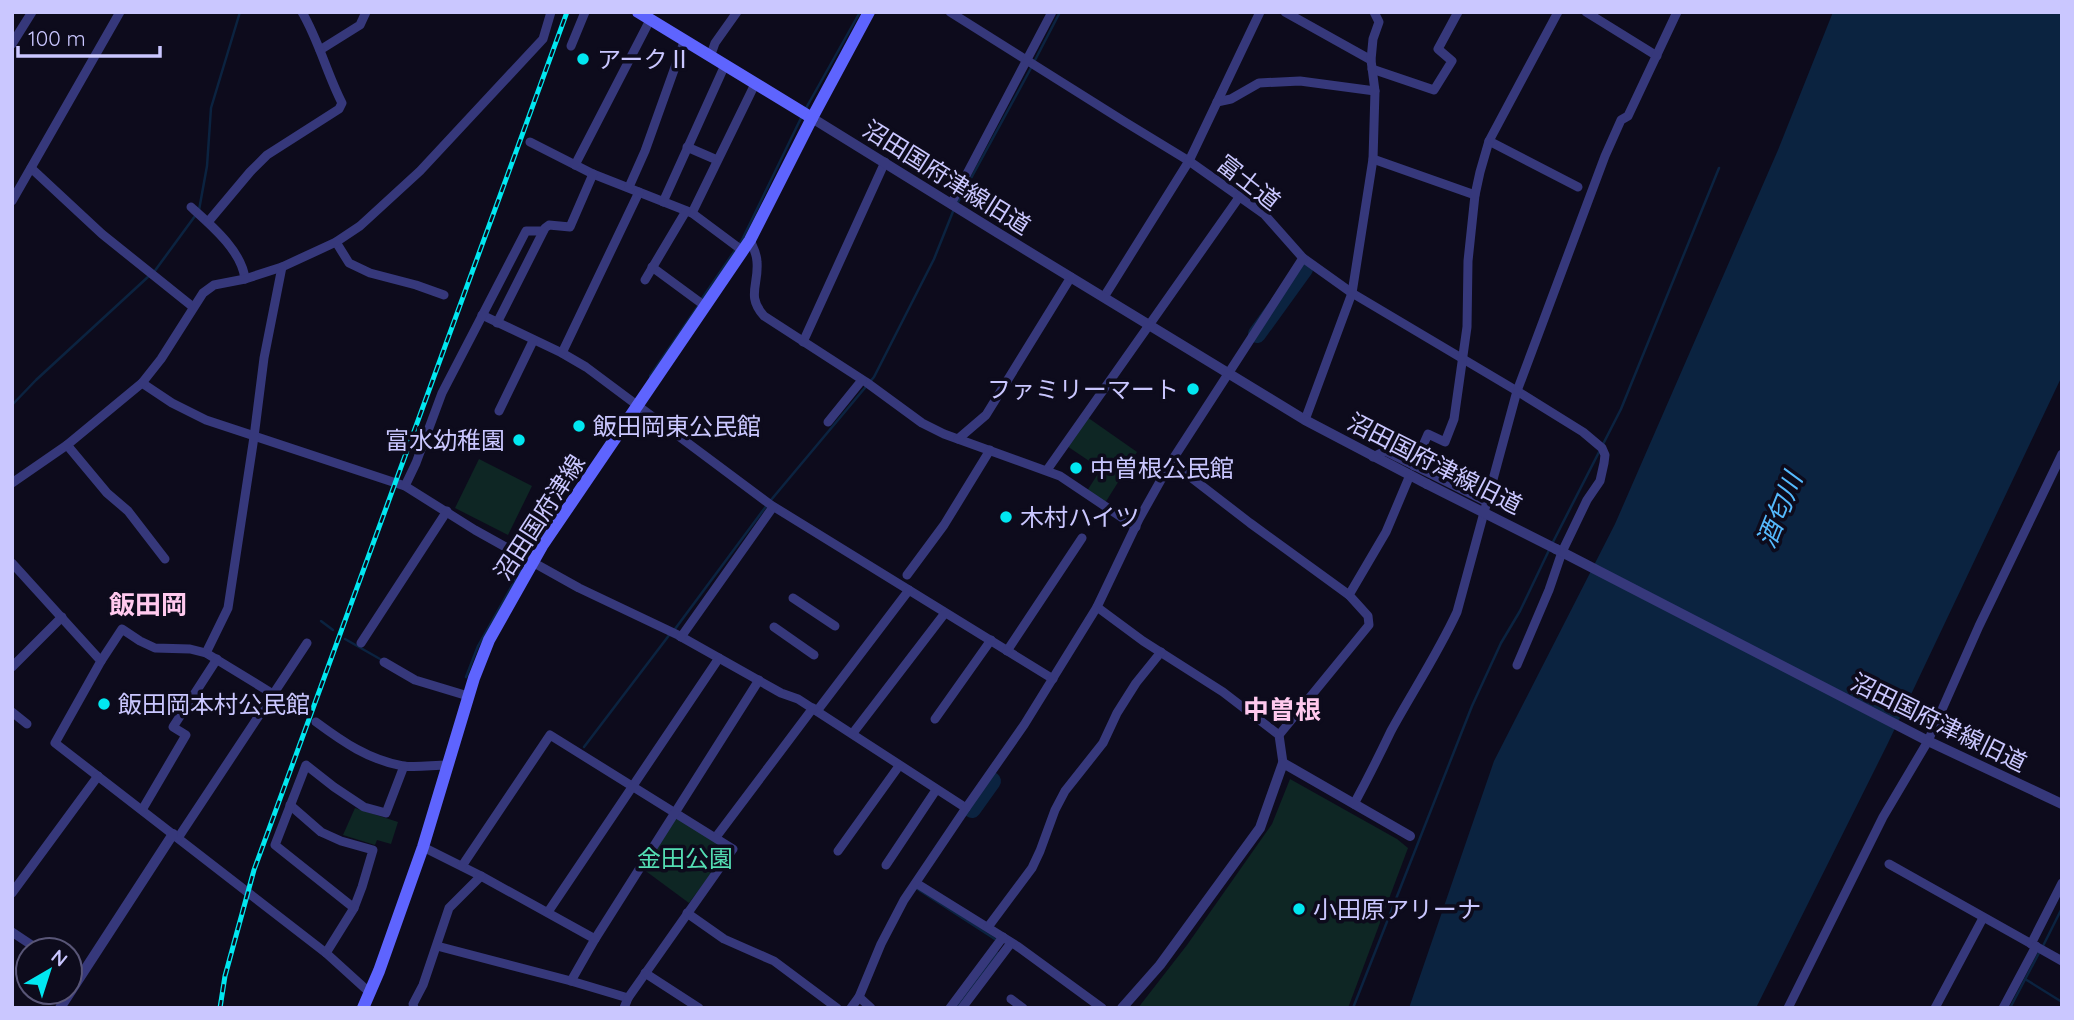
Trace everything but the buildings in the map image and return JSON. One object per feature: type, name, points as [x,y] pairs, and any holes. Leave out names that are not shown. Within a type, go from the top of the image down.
[{"type":"main road","points":[[638,12],[812,118]]},
{"type":"main road","name":"沼田国府津線","points":[[363,1008],[423,847],[468,696],[489,640],[533,561],[746,245],[869,12]]},
{"type":"street","points":[[12,44],[32,12]]},
{"type":"street","points":[[12,201],[120,12]]},
{"type":"street","points":[[245,279],[244,271],[233,251],[199,214],[267,155],[339,109],[342,103],[302,12]]},
{"type":"street","points":[[320,50],[360,25],[366,12]]},
{"type":"street","points":[[12,483],[67,445],[142,383],[161,359],[203,293],[214,285],[245,279],[282,267],[336,242],[360,226],[420,171],[543,39],[551,12]]},
{"type":"street","points":[[571,47],[585,12]]},
{"type":"street","points":[[709,57],[715,43],[737,12]]},
{"type":"street","name":"富士道","points":[[950,12],[1189,160],[1264,214],[1303,258],[1352,293],[1591,438],[1602,448],[1605,455],[1600,481],[1559,551]]},
{"type":"street","points":[[956,207],[1030,63],[1052,12]]},
{"type":"street","points":[[1104,297],[1189,160],[1260,12]]},
{"type":"street","points":[[1285,12],[1372,65],[1434,90],[1452,61],[1438,49],[1458,12]]},
{"type":"street","points":[[1305,420],[1352,293],[1373,159],[1373,39],[1379,22],[1374,12]]},
{"type":"street","points":[[1349,594],[1386,533],[1428,434],[1446,442],[1454,419],[1467,327],[1468,261],[1475,195],[1489,141],[1558,12]]},
{"type":"street","points":[[1586,12],[1657,56]]},
{"type":"street","points":[[1354,804],[1457,612],[1517,391],[1605,156],[1621,120],[1628,116],[1677,12]]},
{"type":"street","points":[[575,165],[650,20]]},
{"type":"street","points":[[629,187],[645,151],[684,42]]},
{"type":"street","points":[[663,202],[725,65]]},
{"type":"street","points":[[1217,102],[1231,99],[1259,83],[1300,81],[1375,91]]},
{"type":"street","points":[[645,280],[689,212],[755,84]]},
{"type":"street","name":"沼田国府津線旧道","points":[[812,118],[1305,420],[1373,457],[1412,470],[1427,484],[1910,732],[2062,804]]},
{"type":"street","points":[[1489,141],[1578,187]]},
{"type":"street","points":[[530,142],[593,174],[689,212],[746,245],[757,261],[754,299],[755,306],[764,316],[866,383],[922,424],[1060,476],[1136,527]]},
{"type":"street","points":[[687,147],[718,160]]},
{"type":"street","points":[[1373,159],[1475,195]]},
{"type":"street","points":[[803,342],[885,162]]},
{"type":"street","points":[[31,168],[102,234],[193,307]]},
{"type":"street","points":[[497,323],[543,231],[549,225],[570,227],[593,174]]},
{"type":"street","points":[[562,353],[639,192]]},
{"type":"street","points":[[1047,470],[1240,196]]},
{"type":"street","points":[[405,486],[442,393],[526,231],[543,231]]},
{"type":"street","points":[[336,242],[349,262],[370,273],[444,295]]},
{"type":"street","points":[[851,1008],[859,997],[881,944],[916,883],[1053,679],[1097,607],[1171,462],[1303,258]]},
{"type":"street","points":[[206,653],[228,608],[264,358],[282,267]]},
{"type":"street","points":[[652,267],[705,306]]},
{"type":"street","points":[[958,439],[986,415],[1071,277]]},
{"type":"street","points":[[482,316],[586,367],[770,504],[1053,679]]},
{"type":"street","points":[[499,411],[533,341]]},
{"type":"street","points":[[142,383],[172,403],[206,420],[405,486],[475,530],[579,588],[679,636],[815,710],[966,808]]},
{"type":"street","points":[[828,422],[866,383]]},
{"type":"street","points":[[67,445],[107,493],[128,511],[165,559]]},
{"type":"street","points":[[907,575],[944,525],[990,450]]},
{"type":"street","points":[[1788,1008],[1884,817],[1928,741],[1979,626],[2062,454]]},
{"type":"street","points":[[1171,462],[1349,594],[1368,616],[1369,625],[1279,735]]},
{"type":"street","points":[[1412,470],[1487,502]]},
{"type":"street","points":[[679,636],[770,504]]},
{"type":"street","points":[[361,643],[447,511]]},
{"type":"street","points":[[1007,651],[1082,538]]},
{"type":"street","points":[[1517,665],[1549,590],[1559,551]]},
{"type":"street","points":[[12,563],[101,661]]},
{"type":"street","points":[[716,837],[909,590]]},
{"type":"street","points":[[793,598],[835,626]]},
{"type":"street","points":[[1097,607],[1223,692],[1279,735],[1283,763],[1260,828],[1160,965],[1122,1008]]},
{"type":"street","points":[[853,733],[945,613]]},
{"type":"street","points":[[12,667],[62,617]]},
{"type":"street","points":[[774,626],[814,655]]},
{"type":"street","points":[[274,694],[206,653],[190,649],[155,648],[122,629],[55,743],[326,953],[369,992]]},
{"type":"street","points":[[935,719],[991,640]]},
{"type":"street","points":[[84,974],[307,643]]},
{"type":"street","points":[[988,927],[1032,868],[1065,791],[1103,743],[1117,713],[1161,652]]},
{"type":"street","points":[[548,912],[719,658]]},
{"type":"street","points":[[142,810],[186,735],[173,727],[217,659]]},
{"type":"street","points":[[384,662],[415,680],[468,696]]},
{"type":"street","points":[[571,981],[674,812],[759,680]]},
{"type":"street","points":[[12,712],[27,724]]},
{"type":"street","points":[[316,722],[365,755],[404,766],[447,765]]},
{"type":"street","points":[[462,866],[551,735],[733,849],[645,973],[624,1008]]},
{"type":"street","points":[[1283,763],[1410,836]]},
{"type":"street","points":[[354,908],[275,845],[306,765],[365,807],[386,814],[404,766]]},
{"type":"street","points":[[838,851],[899,766]]},
{"type":"street","points":[[12,892],[98,776]]},
{"type":"street","points":[[886,865],[936,790]]},
{"type":"street","points":[[290,805],[321,832],[373,850],[354,908],[326,953]]},
{"type":"street","points":[[423,847],[596,939]]},
{"type":"street","points":[[1889,864],[2062,961]]},
{"type":"street","points":[[414,1008],[413,1004],[423,985],[449,908],[481,876]]},
{"type":"street","points":[[916,883],[942,903],[988,927],[1004,941],[1102,1008]]},
{"type":"street","points":[[2003,1008],[2062,883]]},
{"type":"street","points":[[687,913],[724,939],[774,961],[837,1008]]},
{"type":"street","points":[[1935,1008],[1983,918]]},
{"type":"street","points":[[950,1008],[1004,941]]},
{"type":"street","points":[[962,1008],[1004,941]]},
{"type":"street","points":[[437,946],[628,998]]},
{"type":"street","points":[[645,973],[699,1008]]},
{"type":"street","points":[[859,997],[871,1008]]},
{"type":"street","points":[[1011,999],[1023,1008]]},
{"type":"green space","points":[[1087,417],[1137,452],[1105,503],[1087,491],[1101,469],[1067,446]]},
{"type":"green space","points":[[479,459],[532,486],[508,535],[455,508]]},
{"type":"green space","name":"小田原アリーナ","points":[[1290,779],[1397,839],[1408,848],[1348,1008],[1138,1008],[1187,945],[1272,824]]},
{"type":"green space","points":[[355,808],[398,822],[391,844],[377,840],[375,845],[343,835]]},
{"type":"green space","name":"金田公園","points":[[677,815],[729,850],[689,903],[643,869]]},
{"type":"water","name":"酒匂川","points":[[1833,12],[2062,12],[2062,376],[1888,743],[1756,1008],[1409,1008],[1494,761],[1615,524],[1778,150]]},
{"type":"waterway","points":[[199,210],[207,166],[211,108],[240,12]]},
{"type":"waterway","points":[[805,110],[860,12]]},
{"type":"waterway","points":[[1034,62],[1060,12]]},
{"type":"waterway","points":[[957,204],[1031,68]]},
{"type":"waterway","points":[[701,300],[742,240],[802,116]]},
{"type":"waterway","points":[[1553,542],[1621,409],[1719,168]]},
{"type":"waterway","points":[[771,500],[874,377],[934,259],[954,209]]},
{"type":"waterway","points":[[154,272],[195,216]]},
{"type":"waterway","points":[[1257,334],[1304,269]]},
{"type":"waterway","points":[[12,405],[149,276]]},
{"type":"waterway","points":[[650,376],[698,306]]},
{"type":"waterway","points":[[675,629],[767,505]]},
{"type":"waterway","points":[[1353,1008],[1472,706],[1550,548]]},
{"type":"waterway","points":[[466,677],[478,646],[526,561]]},
{"type":"waterway","points":[[321,621],[333,630]]},
{"type":"waterway","points":[[584,747],[670,634]]},
{"type":"waterway","points":[[345,639],[380,659]]},
{"type":"waterway","points":[[972,809],[992,781]]},
{"type":"waterway","points":[[916,888],[998,941]]},
{"type":"waterway","points":[[2043,946],[2062,908]]},
{"type":"waterway","points":[[2010,1008],[2040,951]]},
{"type":"waterway","points":[[957,1006],[998,953]]},
{"type":"waterway","points":[[2025,979],[2062,1002]]},
{"type":"railway","points":[[220,1008],[225,976],[254,870],[567,12]]},
{"type":"place","name":"アークⅡ","points":[[583,59]]},
{"type":"place","name":"ファミリーマート","points":[[1193,389]]},
{"type":"place","name":"飯田岡東公民館","points":[[579,426]]},
{"type":"place","name":"富水幼稚園","points":[[519,440]]},
{"type":"place","name":"中曽根公民館","points":[[1076,468]]},
{"type":"place","name":"木村ハイツ","points":[[1006,517]]},
{"type":"place","name":"飯田岡本村公民館","points":[[104,704]]},
{"type":"place","name":"小田原アリーナ","points":[[1299,909]]},
{"type":"district","name":"飯田岡","points":[[148,604]]},
{"type":"district","name":"中曽根","points":[[1282,709]]}]
